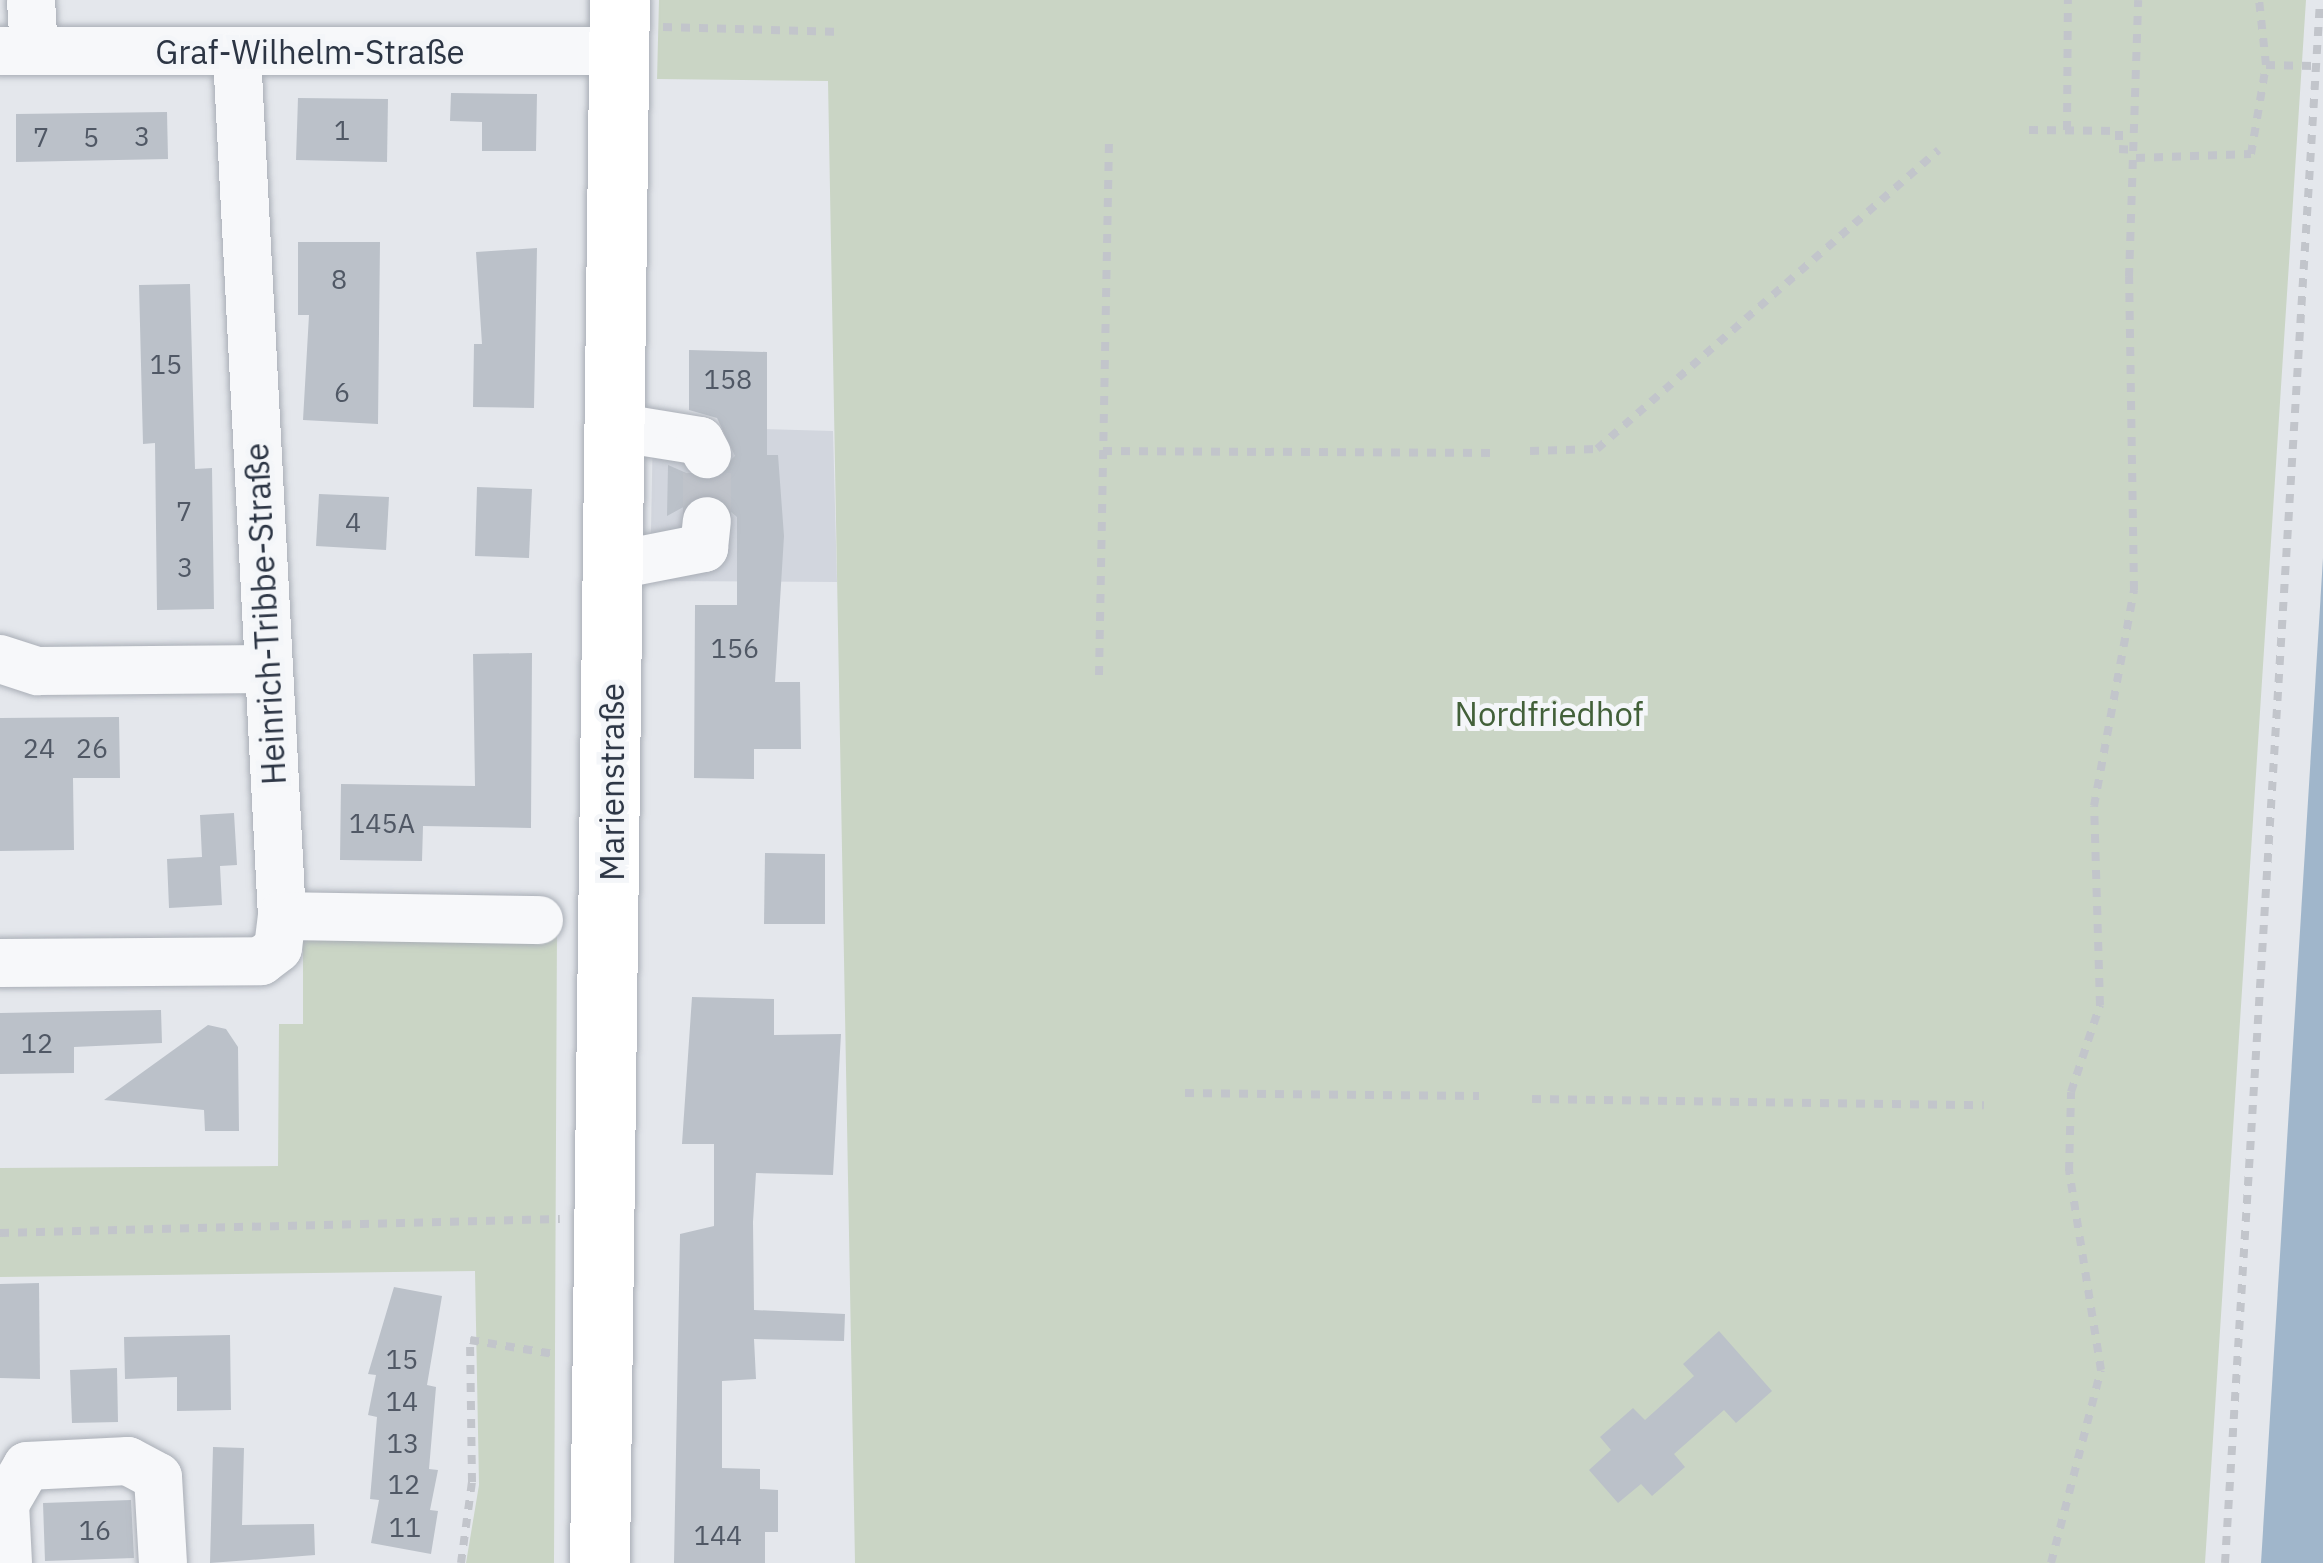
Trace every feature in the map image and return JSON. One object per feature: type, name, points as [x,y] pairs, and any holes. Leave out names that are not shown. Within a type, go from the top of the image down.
[{"type":"main road","name":"Marienstraße","points":[[600,1563],[604,1218],[665,541],[667,442],[630,26]]},
{"type":"street","points":[[17,51],[32,0]]},
{"type":"street","name":"Graf-Wilhelm-Straße","points":[[17,51],[237,56],[630,26]]},
{"type":"street","name":"Heinrich-Tribbe-Straße","points":[[237,56],[282,916]]},
{"type":"street","points":[[0,659],[38,670],[267,669]]},
{"type":"street","points":[[0,963],[261,961],[278,948],[282,916],[539,920]]},
{"type":"street","points":[[8,1563],[5,1504],[27,1466],[128,1461],[158,1477],[163,1563]]},
{"type":"path","points":[[2067,130],[2068,0]]},
{"type":"path","points":[[2051,1563],[2101,1370],[2069,1171],[2071,1092],[2099,1005],[2094,806],[2134,590],[2138,0]]},
{"type":"path","points":[[2029,130],[2120,131],[2119,148],[2136,154],[2251,154],[2266,65],[2259,0]]},
{"type":"path","points":[[2225,1563],[2320,0]]},
{"type":"path","points":[[630,26],[842,32]]},
{"type":"path","points":[[2266,65],[2316,66]]},
{"type":"path","points":[[1099,674],[1109,138]]},
{"type":"path","points":[[1530,451],[1597,449],[1939,150]]},
{"type":"path","points":[[1103,452],[1495,452]]},
{"type":"path","points":[[1185,1093],[1479,1096]]},
{"type":"path","points":[[1532,1099],[1984,1105]]},
{"type":"path","points":[[0,1233],[604,1218]]},
{"type":"path","points":[[461,1563],[472,1482],[470,1340],[570,1357]]},
{"type":"shaded area","points":[[653,426],[833,431],[837,582],[650,581]]},
{"type":"green space","name":"Nordfriedhof","points":[[659,0],[2306,0],[2205,1563],[855,1563],[828,81],[657,79]]},
{"type":"green space","points":[[303,926],[557,928],[554,1563],[466,1563],[479,1485],[475,1271],[0,1277],[0,1168],[278,1166],[279,1024],[303,1024]]},
{"type":"water","points":[[2323,558],[2323,1563],[2261,1563]]},
{"type":"building","points":[[451,93],[537,94],[536,151],[482,151],[482,122],[450,121]]},
{"type":"building","points":[[298,98],[388,99],[387,162],[296,160]]},
{"type":"building","points":[[167,112],[168,159],[16,162],[16,114]]},
{"type":"building","points":[[298,242],[380,242],[378,424],[303,420],[309,315],[298,315]]},
{"type":"building","points":[[537,248],[534,408],[473,407],[474,344],[482,344],[476,252]]},
{"type":"building","points":[[190,284],[195,469],[212,468],[214,609],[157,610],[155,443],[143,444],[139,285]]},
{"type":"building","points":[[689,350],[767,352],[767,455],[778,455],[784,536],[775,682],[800,682],[801,749],[754,749],[754,779],[694,778],[695,605],[737,605],[737,517],[709,493],[667,516],[668,465],[707,482],[735,456],[717,418],[689,410]]},
{"type":"building","points":[[477,487],[532,489],[529,558],[475,556]]},
{"type":"building","points":[[319,494],[389,497],[386,550],[316,546]]},
{"type":"building","points":[[532,653],[531,828],[423,826],[422,861],[340,860],[341,784],[475,786],[473,654]]},
{"type":"building","points":[[119,717],[120,778],[73,778],[74,850],[0,851],[0,718]]},
{"type":"building","points":[[234,813],[237,865],[220,866],[222,905],[169,908],[167,859],[202,857],[200,815]]},
{"type":"building","points":[[765,853],[825,854],[825,924],[764,924]]},
{"type":"building","points":[[692,997],[774,999],[774,1035],[841,1034],[833,1175],[756,1173],[753,1222],[754,1310],[845,1314],[844,1341],[754,1339],[756,1379],[722,1381],[722,1468],[760,1469],[760,1489],[778,1490],[778,1532],[765,1532],[765,1563],[674,1563],[680,1234],[714,1226],[714,1144],[682,1144]]},
{"type":"building","points":[[161,1010],[162,1043],[74,1047],[74,1073],[0,1074],[0,1013]]},
{"type":"building","points":[[208,1025],[226,1029],[238,1047],[239,1131],[205,1131],[204,1110],[104,1100]]},
{"type":"building","points":[[39,1283],[40,1379],[0,1378],[0,1284]]},
{"type":"building","points":[[394,1287],[442,1296],[427,1385],[436,1387],[429,1469],[438,1470],[430,1510],[438,1511],[431,1554],[371,1543],[379,1500],[370,1499],[377,1417],[368,1415],[376,1375],[368,1374]]},
{"type":"building","points":[[1719,1331],[1772,1391],[1736,1423],[1724,1410],[1674,1454],[1685,1467],[1652,1496],[1641,1484],[1618,1503],[1589,1470],[1611,1450],[1600,1437],[1633,1408],[1645,1420],[1694,1376],[1683,1364]]},
{"type":"building","points":[[230,1335],[231,1410],[177,1411],[177,1377],[125,1379],[124,1337]]},
{"type":"building","points":[[117,1368],[118,1422],[72,1423],[70,1370]]},
{"type":"building","points":[[213,1447],[244,1448],[242,1525],[314,1524],[315,1555],[210,1563]]},
{"type":"building","points":[[131,1500],[134,1558],[45,1561],[43,1503]]},
{"type":"tunnel","points":[[707,454],[707,521]]}]
